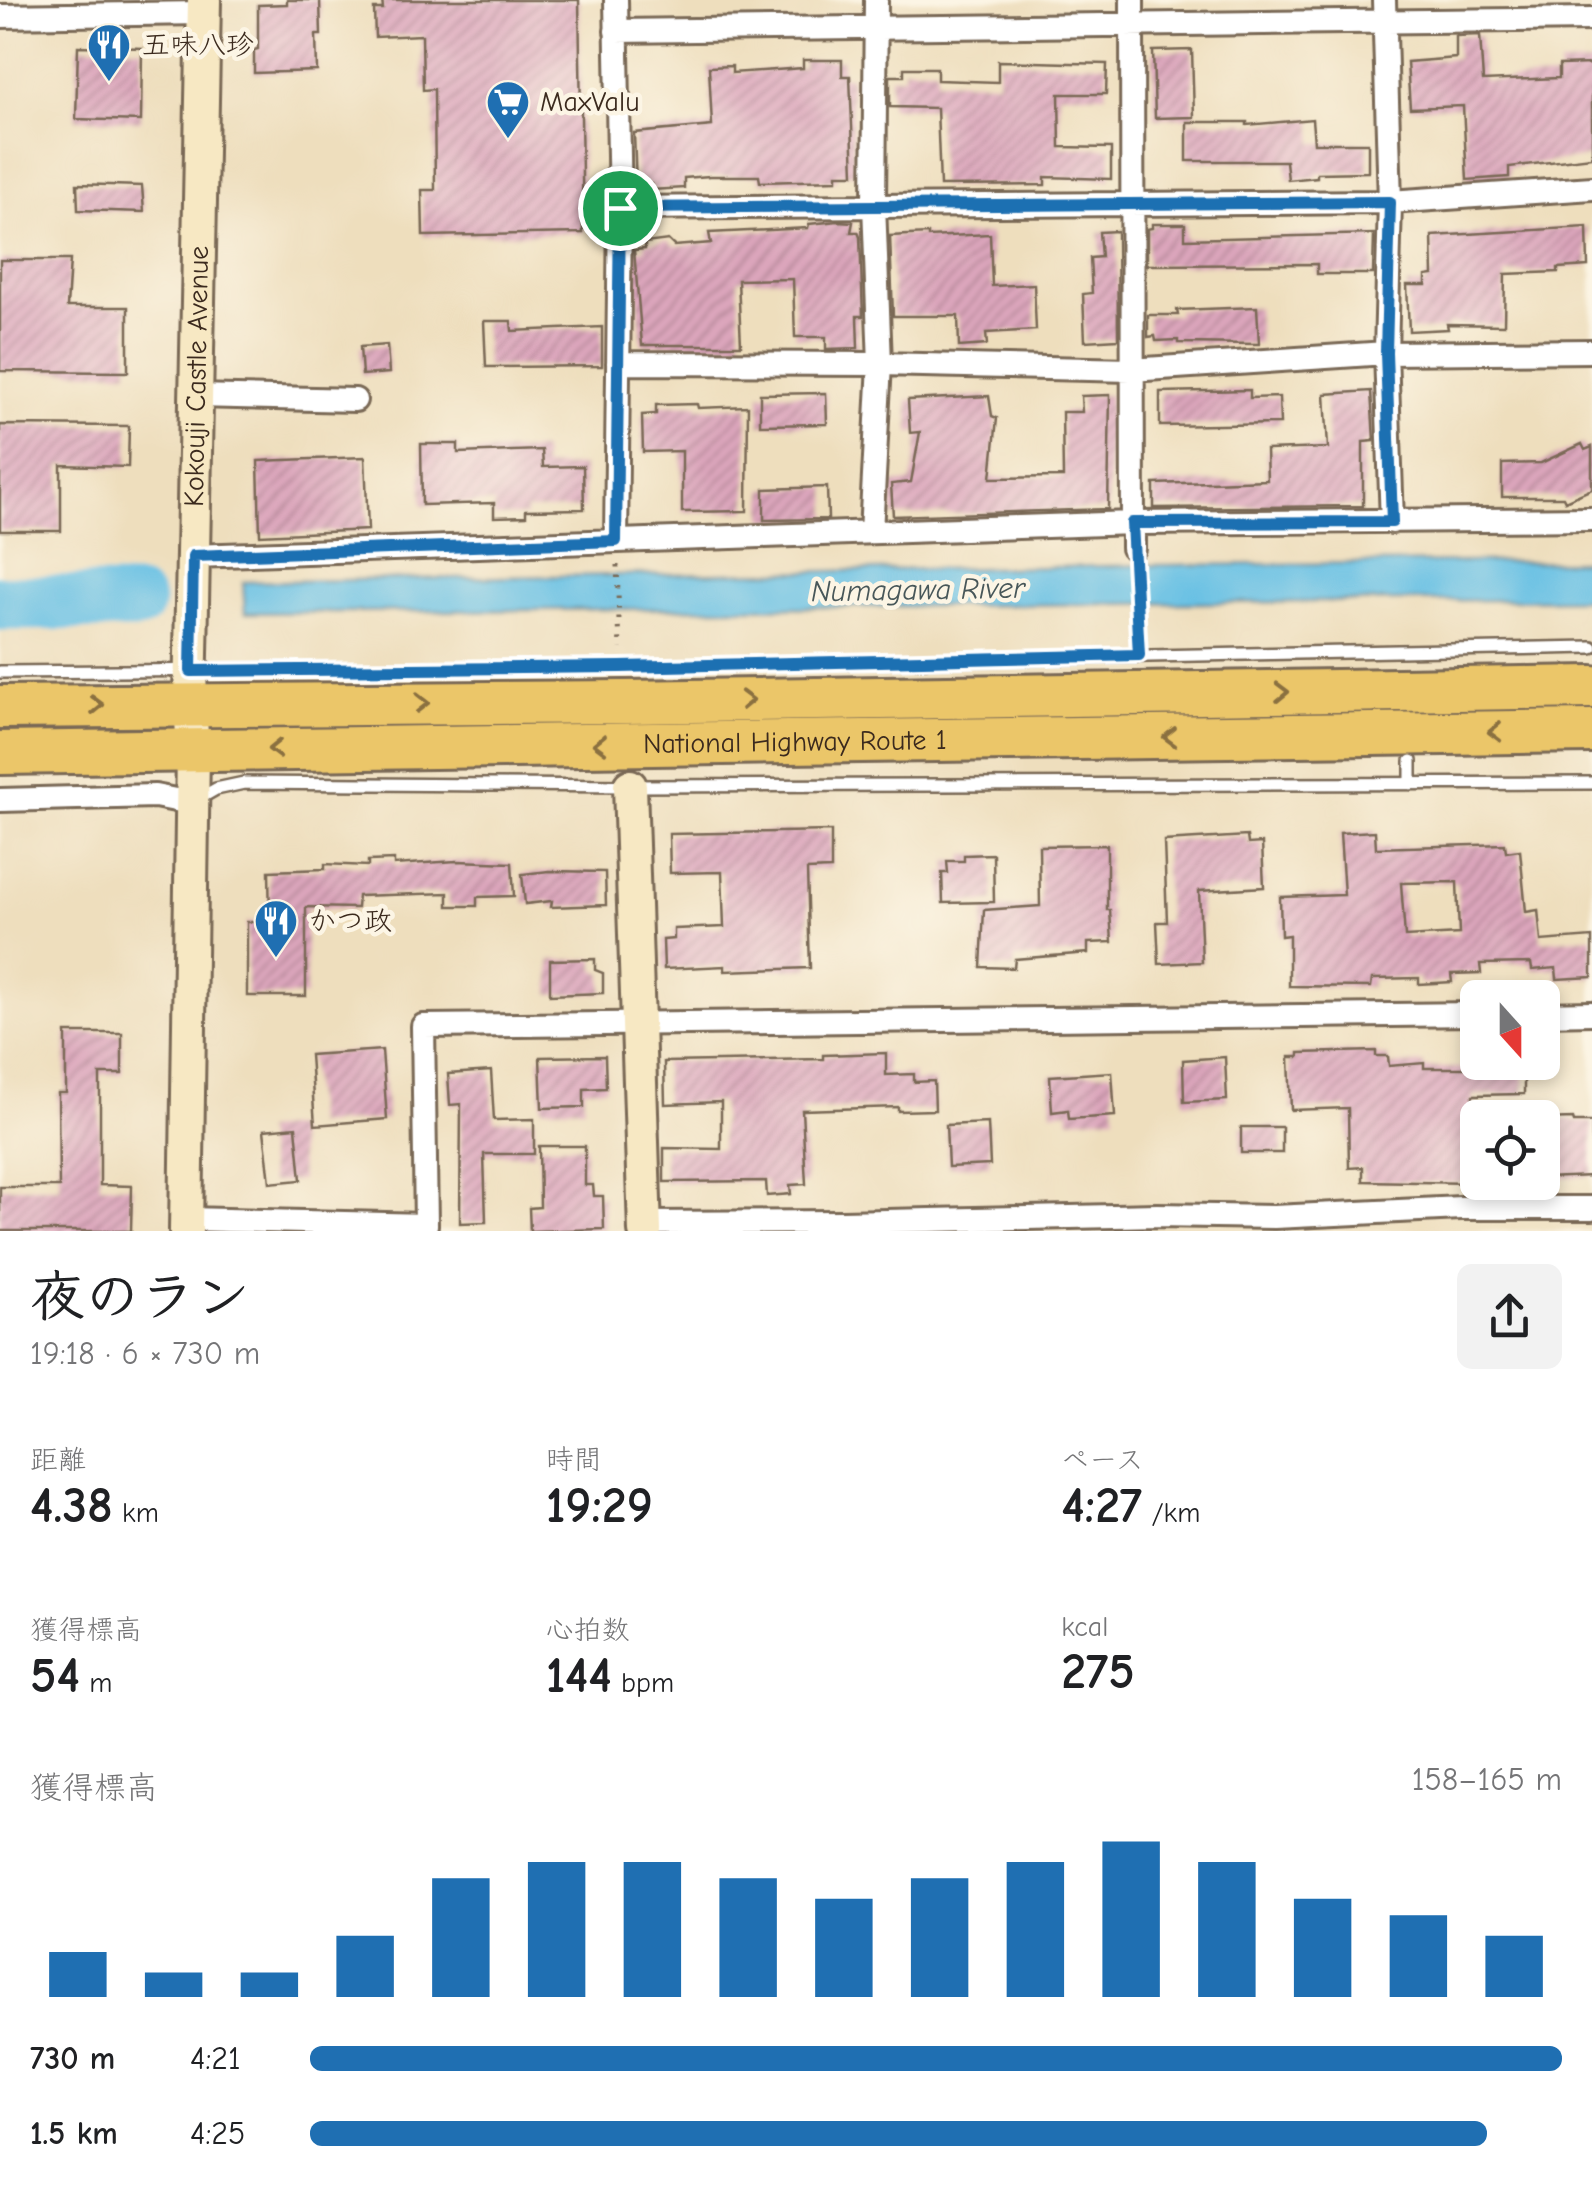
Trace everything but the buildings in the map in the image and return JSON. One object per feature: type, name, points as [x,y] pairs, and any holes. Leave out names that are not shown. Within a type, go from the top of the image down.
[{"type":"highway","name":"National Highway Route 1","points":[[0,707],[190,688],[626,702],[1592,687]]},
{"type":"highway","name":"National Highway Route 1","points":[[0,753],[1592,731]]},
{"type":"main road","name":"Kokouji Castle Avenue","points":[[186,1225],[193,751],[190,688],[204,7]]},
{"type":"main road","points":[[630,786],[645,1227]]},
{"type":"street","points":[[616,0],[620,208],[616,541]]},
{"type":"street","points":[[872,532],[880,364],[874,204],[876,0]]},
{"type":"street","points":[[1132,0],[1133,548]]},
{"type":"street","points":[[0,16],[204,7]]},
{"type":"street","points":[[616,31],[1132,26],[1384,12],[1592,18]]},
{"type":"street","points":[[1384,12],[1390,202],[1386,353],[1392,522]]},
{"type":"street","points":[[620,208],[1390,202],[1592,188]]},
{"type":"street","points":[[618,363],[1131,370],[1386,353],[1592,351]]},
{"type":"street","points":[[196,396],[355,400]]},
{"type":"street","points":[[193,556],[1132,523],[1592,519]]},
{"type":"street","points":[[0,800],[155,796],[191,804]]},
{"type":"street","points":[[1560,1014],[1592,1013]]},
{"type":"street","points":[[186,1225],[426,1225],[423,1026],[1460,1014]]},
{"type":"street","points":[[645,1227],[842,1227],[1157,1214],[1274,1224],[1461,1220],[1592,1208]]},
{"type":"lane","points":[[0,672],[190,688],[620,667],[1139,655],[1413,655],[1592,647]]},
{"type":"lane","points":[[1411,761],[1411,784]]},
{"type":"lane","points":[[191,804],[216,789],[244,783],[1592,783]]},
{"type":"path","points":[[616,541],[620,667]]},
{"type":"path","points":[[1133,548],[1139,655]]},
{"type":"water","points":[[1592,561],[1592,599],[245,613],[243,582],[1159,565]]},
{"type":"waterway","name":"Numagawa River","points":[[0,603],[137,602]]},
{"type":"place","name":"五味八珍","points":[[109,83]]},
{"type":"place","name":"MaxValu","points":[[508,140]]},
{"type":"place","name":"かつ政","points":[[276,959]]},
{"type":"route","points":[[1390,202],[1386,353],[1392,522],[1132,523],[1139,655],[620,667],[191,671],[193,556],[616,541],[620,208],[1390,202]]}]
